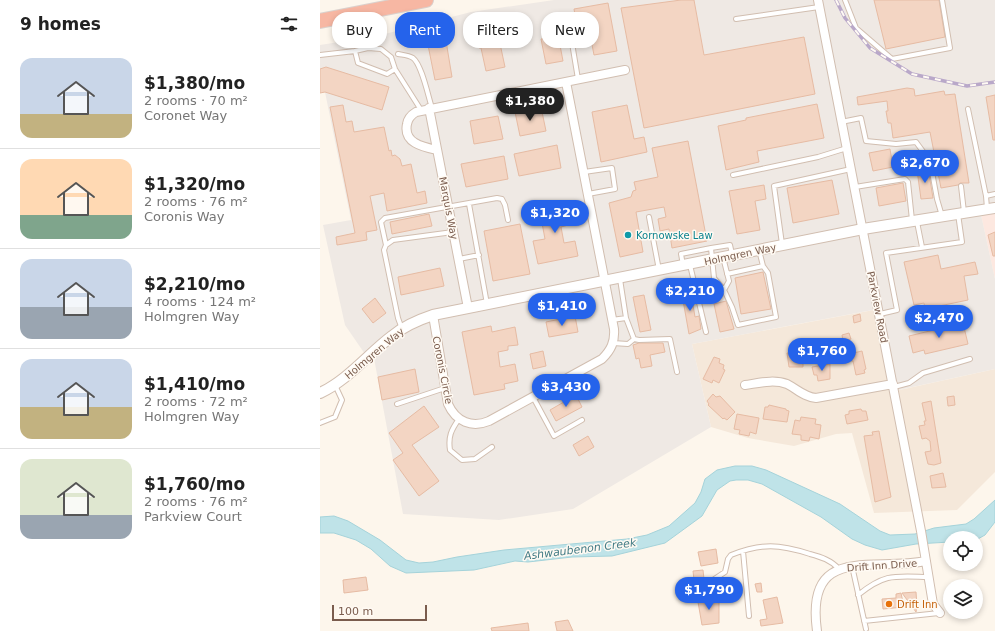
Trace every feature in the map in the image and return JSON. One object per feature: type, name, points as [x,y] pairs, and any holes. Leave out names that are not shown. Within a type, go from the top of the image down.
[{"type":"highway","points":[[320,21],[426,0]]},
{"type":"street","name":"Parkview Road","points":[[819,4],[924,544],[933,604],[940,613]]},
{"type":"street","points":[[437,150],[421,146],[408,137],[406,129],[408,120],[416,112],[626,70]]},
{"type":"street","points":[[459,419],[470,424],[484,423],[602,359],[611,348],[613,342],[612,320],[566,82]]},
{"type":"street","name":"Marquis Way","points":[[428,109],[449,207],[468,308]]},
{"type":"street","name":"Holmgren Way","points":[[320,393],[335,385],[402,329],[433,315],[620,279],[863,229],[991,208]]},
{"type":"street","name":"Coronis Circle","points":[[433,315],[448,404],[459,419]]},
{"type":"street","points":[[745,385],[778,382],[786,384],[807,396],[816,398],[893,385]]},
{"type":"street","name":"Drift Inn Drive","points":[[817,631],[814,607],[817,592],[828,576],[839,569],[852,566],[906,564],[926,561]]},
{"type":"lane","points":[[845,0],[856,28],[892,59],[950,48],[942,0]]},
{"type":"lane","points":[[736,19],[819,4]]},
{"type":"lane","points":[[320,55],[368,48],[381,49],[391,57],[395,69],[428,109]]},
{"type":"lane","points":[[573,48],[578,79]]},
{"type":"lane","points":[[355,51],[356,59],[361,65],[387,74],[395,69]]},
{"type":"lane","points":[[398,54],[413,58],[419,65],[428,109]]},
{"type":"lane","points":[[968,109],[986,196],[991,208]]},
{"type":"lane","points":[[841,122],[861,118],[866,141],[896,144],[916,142],[930,162],[942,216]]},
{"type":"lane","points":[[733,175],[818,157],[847,148]]},
{"type":"lane","points":[[583,172],[612,168],[616,189],[588,194]]},
{"type":"lane","points":[[782,245],[774,186],[851,169]]},
{"type":"lane","points":[[855,187],[905,179],[908,182],[922,247]]},
{"type":"lane","points":[[880,314],[896,310],[886,253],[962,242],[961,186]]},
{"type":"lane","points":[[986,196],[995,194]]},
{"type":"lane","points":[[402,329],[398,318],[384,250],[386,245],[381,222],[382,219],[496,198],[502,200],[505,205],[508,220]]},
{"type":"lane","points":[[469,204],[487,305]]},
{"type":"lane","points":[[649,217],[659,271]]},
{"type":"lane","points":[[386,245],[393,240],[453,232]]},
{"type":"lane","points":[[706,332],[686,265],[681,254],[730,245],[727,274],[729,282],[724,290]]},
{"type":"lane","points":[[711,248],[714,278],[724,290],[738,325],[776,317],[768,273],[763,266],[759,250]]},
{"type":"lane","points":[[459,259],[478,255]]},
{"type":"lane","points":[[727,274],[763,266]]},
{"type":"lane","points":[[620,279],[626,318],[634,339]]},
{"type":"lane","points":[[612,320],[626,318]]},
{"type":"lane","points":[[613,342],[628,344],[634,339],[670,339],[677,372]]},
{"type":"lane","points":[[893,385],[909,383],[923,373],[970,359]]},
{"type":"lane","points":[[320,422],[335,417],[342,400],[335,385]]},
{"type":"lane","points":[[397,404],[445,388]]},
{"type":"lane","points":[[532,397],[554,436],[582,420]]},
{"type":"lane","points":[[459,419],[451,430],[448,438],[450,450],[462,460],[468,460],[475,459],[492,447]]},
{"type":"lane","points":[[709,594],[707,584],[725,572],[728,559],[731,555],[766,546],[780,545],[832,561],[839,569]]},
{"type":"lane","points":[[743,551],[748,616]]},
{"type":"lane","points":[[852,566],[866,629]]},
{"type":"lane","points":[[858,596],[870,586],[889,576],[928,577]]},
{"type":"lane","points":[[864,621],[940,613]]},
{"type":"shaded area","points":[[554,0],[995,0],[995,208],[980,210],[995,279],[995,369],[894,391],[878,309],[692,344],[711,427],[573,509],[499,520],[403,514],[373,353],[367,357],[345,325],[323,225],[351,220],[325,92],[320,93],[320,45],[332,43],[332,48],[387,48],[387,33],[395,31],[395,48],[455,48],[455,16],[463,14],[463,48],[533,48],[533,12],[471,12]]},
{"type":"shaded area","points":[[995,208],[995,279],[980,210]]},
{"type":"shaded area","points":[[879,309],[895,391],[995,369],[995,472],[957,510],[874,513],[852,433],[836,434],[794,446],[748,438],[711,427],[692,344]]},
{"type":"water","name":"Ashwaubenon Creek","points":[[735,466],[752,466],[766,470],[840,504],[880,531],[890,535],[915,534],[934,528],[966,524],[974,519],[995,500],[995,522],[983,536],[983,531],[943,531],[943,542],[916,544],[882,550],[852,539],[821,517],[762,484],[748,480],[736,480],[730,481],[717,490],[702,516],[665,543],[612,556],[572,557],[528,562],[515,561],[474,570],[406,573],[390,566],[371,549],[356,540],[334,533],[320,533],[320,517],[334,516],[348,521],[380,540],[406,560],[419,563],[504,550],[627,539],[647,535],[669,526],[695,503],[701,492],[705,479],[717,470]]},
{"type":"building","points":[[681,0],[694,0],[704,55],[804,37],[815,94],[644,128],[621,8]]},
{"type":"building","points":[[874,0],[939,0],[945,37],[886,49]]},
{"type":"building","points":[[608,3],[617,51],[594,55],[593,48],[599,48],[599,12],[574,12],[574,9]]},
{"type":"building","points":[[429,48],[447,48],[452,77],[435,80]]},
{"type":"building","points":[[481,48],[501,48],[505,67],[486,71]]},
{"type":"building","points":[[543,48],[561,48],[563,61],[546,64]]},
{"type":"building","points":[[326,67],[389,87],[382,110],[325,92],[320,93],[320,69]]},
{"type":"building","points":[[907,88],[914,89],[915,96],[944,91],[945,95],[955,94],[969,183],[960,183],[958,185],[941,188],[930,132],[893,138],[891,123],[888,123],[886,111],[888,111],[887,101],[858,105],[857,97]]},
{"type":"building","points":[[995,95],[995,140],[993,140],[986,97]]},
{"type":"building","points":[[817,104],[824,138],[757,151],[759,162],[726,170],[718,126],[746,120],[746,118]]},
{"type":"building","points":[[343,105],[346,122],[352,121],[354,132],[384,127],[389,151],[391,150],[392,156],[395,155],[400,159],[402,166],[411,164],[417,193],[425,191],[427,203],[387,211],[384,193],[370,196],[377,230],[366,232],[367,240],[337,245],[336,237],[355,233],[330,107]]},
{"type":"building","points":[[627,105],[634,139],[644,137],[647,152],[601,162],[592,112]]},
{"type":"building","points":[[541,107],[546,131],[520,136],[515,112]]},
{"type":"building","points":[[498,116],[503,139],[474,144],[470,121]]},
{"type":"building","points":[[688,141],[707,241],[672,248],[669,229],[660,231],[658,219],[666,217],[664,207],[636,212],[643,252],[620,257],[609,203],[631,197],[633,191],[636,190],[634,182],[658,177],[652,148]]},
{"type":"building","points":[[557,145],[561,168],[519,176],[514,154]]},
{"type":"building","points":[[890,149],[893,167],[873,171],[869,153]]},
{"type":"building","points":[[504,156],[508,179],[466,187],[461,164]]},
{"type":"building","points":[[928,168],[933,198],[921,199],[917,170]]},
{"type":"building","points":[[832,180],[839,214],[793,223],[787,188]]},
{"type":"building","points":[[903,183],[906,201],[879,206],[876,188]]},
{"type":"building","points":[[764,185],[766,199],[755,201],[760,230],[737,234],[729,191]]},
{"type":"building","points":[[568,201],[572,224],[561,227],[564,243],[575,241],[578,256],[538,264],[533,241],[545,239],[539,207]]},
{"type":"building","points":[[429,214],[432,226],[392,234],[390,222]]},
{"type":"building","points":[[520,224],[530,274],[493,281],[484,231]]},
{"type":"building","points":[[995,232],[995,256],[993,256],[988,235]]},
{"type":"building","points":[[938,255],[941,269],[975,262],[978,274],[964,276],[968,300],[925,309],[924,303],[914,305],[904,262]]},
{"type":"building","points":[[440,268],[444,286],[401,295],[398,277]]},
{"type":"building","points":[[763,272],[771,309],[741,314],[735,278]]},
{"type":"building","points":[[690,287],[695,317],[699,316],[701,329],[689,334],[681,289]]},
{"type":"building","points":[[644,295],[651,330],[640,332],[633,297]]},
{"type":"building","points":[[375,298],[386,313],[373,323],[362,309]]},
{"type":"building","points":[[726,301],[734,329],[720,332],[714,304]]},
{"type":"building","points":[[860,314],[861,321],[854,323],[853,316]]},
{"type":"building","points":[[575,316],[578,332],[549,337],[546,322]]},
{"type":"building","points":[[963,323],[968,344],[925,354],[924,350],[913,353],[909,336]]},
{"type":"building","points":[[491,326],[492,332],[515,327],[518,345],[508,346],[508,350],[498,352],[500,367],[515,364],[518,381],[504,384],[505,389],[474,395],[462,332]]},
{"type":"building","points":[[849,333],[851,339],[843,341],[842,335]]},
{"type":"building","points":[[639,343],[663,343],[665,352],[650,355],[652,366],[641,368],[639,358],[636,359],[633,345]]},
{"type":"building","points":[[543,351],[546,366],[533,369],[530,354]]},
{"type":"building","points":[[862,351],[866,369],[864,370],[865,373],[856,375],[853,361],[851,361],[849,354]]},
{"type":"building","points":[[803,352],[803,367],[789,367],[787,353]]},
{"type":"building","points":[[714,357],[720,359],[719,363],[724,365],[723,369],[725,370],[719,383],[713,380],[712,383],[703,379]]},
{"type":"building","points":[[830,364],[830,379],[818,381],[817,375],[814,375],[812,367]]},
{"type":"building","points":[[415,369],[419,392],[382,400],[378,377]]},
{"type":"building","points":[[713,394],[716,397],[720,396],[735,412],[727,420],[724,418],[723,419],[708,405],[709,404],[707,401]]},
{"type":"building","points":[[576,395],[582,407],[556,421],[550,410]]},
{"type":"building","points":[[954,396],[955,405],[948,406],[947,397]]},
{"type":"building","points":[[931,401],[941,463],[934,465],[928,464],[925,452],[931,451],[930,441],[926,438],[922,439],[919,426],[925,425],[924,421],[926,421],[922,403]]},
{"type":"building","points":[[769,405],[789,411],[787,422],[763,419],[765,407],[768,407]]},
{"type":"building","points":[[424,406],[439,427],[412,445],[439,481],[419,496],[393,460],[403,453],[389,433]]},
{"type":"building","points":[[861,409],[862,411],[866,411],[868,420],[847,424],[845,415],[849,414],[849,411]]},
{"type":"building","points":[[737,414],[759,418],[756,434],[750,432],[749,436],[739,434],[740,430],[734,429]]},
{"type":"building","points":[[801,417],[816,419],[815,424],[821,425],[819,439],[810,437],[809,441],[801,440],[801,435],[792,434],[795,420],[800,421]]},
{"type":"building","points":[[879,431],[891,497],[875,502],[864,436],[873,435],[872,432]]},
{"type":"building","points":[[588,436],[594,447],[579,456],[573,445]]},
{"type":"building","points":[[943,473],[946,487],[932,488],[930,476]]},
{"type":"building","points":[[716,549],[718,563],[701,566],[698,552]]},
{"type":"building","points":[[703,570],[704,579],[694,580],[693,571]]},
{"type":"building","points":[[366,577],[368,590],[344,593],[343,580]]},
{"type":"building","points":[[689,581],[691,593],[682,594],[681,582]]},
{"type":"building","points":[[761,583],[762,592],[757,592],[755,584]]},
{"type":"building","points":[[916,592],[917,606],[916,612],[902,593]]},
{"type":"building","points":[[901,593],[904,607],[883,609],[882,599],[896,598],[896,594]]},
{"type":"building","points":[[711,597],[711,600],[719,599],[719,623],[702,625],[698,602],[705,601],[704,598]]},
{"type":"building","points":[[777,597],[783,623],[761,626],[760,620],[767,619],[763,600]]},
{"type":"building","points":[[568,620],[573,631],[557,631],[555,622]]},
{"type":"building","points":[[528,623],[529,631],[492,631],[491,628]]},
{"type":"railway","points":[[836,0],[845,18],[870,48],[912,74],[967,86],[995,82]]},
{"type":"place","name":"Kornowske Law","points":[[628,235]]},
{"type":"place","name":"Drift Inn","points":[[889,604]]}]
